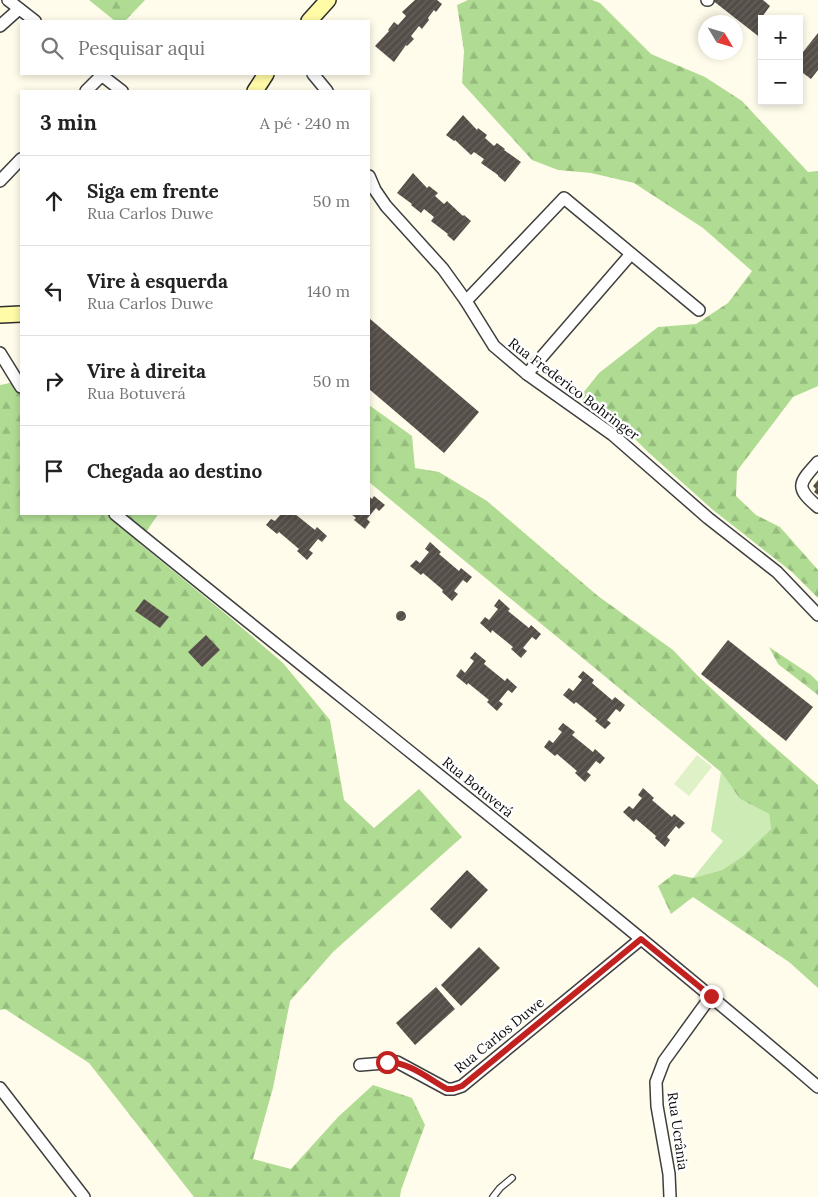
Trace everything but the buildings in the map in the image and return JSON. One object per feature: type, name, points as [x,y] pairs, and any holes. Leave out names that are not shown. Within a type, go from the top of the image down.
[{"type":"main road","points":[[310,20],[328,0]]},
{"type":"main road","points":[[256,90],[265,75]]},
{"type":"main road","points":[[0,315],[20,314]]},
{"type":"street","points":[[8,0],[34,20]]},
{"type":"street","points":[[0,26],[19,9]]},
{"type":"street","points":[[87,90],[101,75],[121,90]]},
{"type":"street","points":[[314,75],[325,90]]},
{"type":"street","points":[[0,181],[20,160]]},
{"type":"street","name":"Rua Frederico Bohringer","points":[[370,178],[375,190],[386,206],[443,269],[466,301],[494,346],[527,374],[613,435],[708,518],[777,572],[818,615]]},
{"type":"street","points":[[466,301],[564,198],[699,310]]},
{"type":"street","points":[[527,374],[631,254]]},
{"type":"street","points":[[0,353],[20,385]]},
{"type":"street","points":[[818,462],[803,478],[802,488],[805,496],[818,507]]},
{"type":"street","name":"Rua Botuverá","points":[[116,515],[711,996],[818,1087]]},
{"type":"street","name":"Rua Carlos Duwe","points":[[360,1065],[397,1062],[447,1089],[462,1086],[641,939]]},
{"type":"street","name":"Rua Ucrânia","points":[[670,1197],[669,1174],[657,1106],[656,1082],[664,1061],[711,996]]},
{"type":"street","points":[[0,1088],[84,1197]]},
{"type":"lane","points":[[493,1197],[512,1178]]},
{"type":"green space","points":[[89,0],[145,0],[126,20],[114,20]]},
{"type":"green space","points":[[468,0],[592,0],[600,3],[651,54],[705,77],[742,101],[808,172],[818,171],[818,386],[793,397],[737,471],[736,496],[756,515],[780,527],[818,570],[818,598],[792,572],[713,510],[649,453],[614,418],[579,398],[599,373],[658,327],[696,324],[728,303],[752,271],[703,228],[634,183],[591,173],[558,170],[532,160],[462,83],[464,51],[457,5]]},
{"type":"green space","points":[[20,381],[20,515],[157,515],[139,543],[283,663],[330,720],[344,800],[374,828],[419,789],[462,837],[333,952],[290,1001],[273,1088],[253,1159],[291,1169],[338,1117],[373,1085],[412,1098],[425,1125],[400,1197],[194,1197],[89,1063],[5,1009],[0,1010],[0,385]]},
{"type":"green space","points":[[370,406],[412,436],[415,468],[439,472],[487,501],[598,596],[673,650],[763,737],[818,785],[818,988],[789,962],[693,897],[671,914],[658,886],[674,874],[693,878],[722,870],[743,856],[771,829],[769,814],[740,799],[721,772],[370,483]]},
{"type":"green space","points":[[769,647],[811,675],[818,682],[818,695],[778,664]]},
{"type":"green space","points":[[697,755],[712,767],[689,796],[674,784]]},
{"type":"green space","points":[[721,772],[740,799],[769,814],[771,829],[743,856],[722,870],[693,878],[723,841],[711,831]]},
{"type":"route","points":[[387,1062],[397,1062],[405,1065],[447,1089],[462,1086],[641,939],[711,996]]}]
